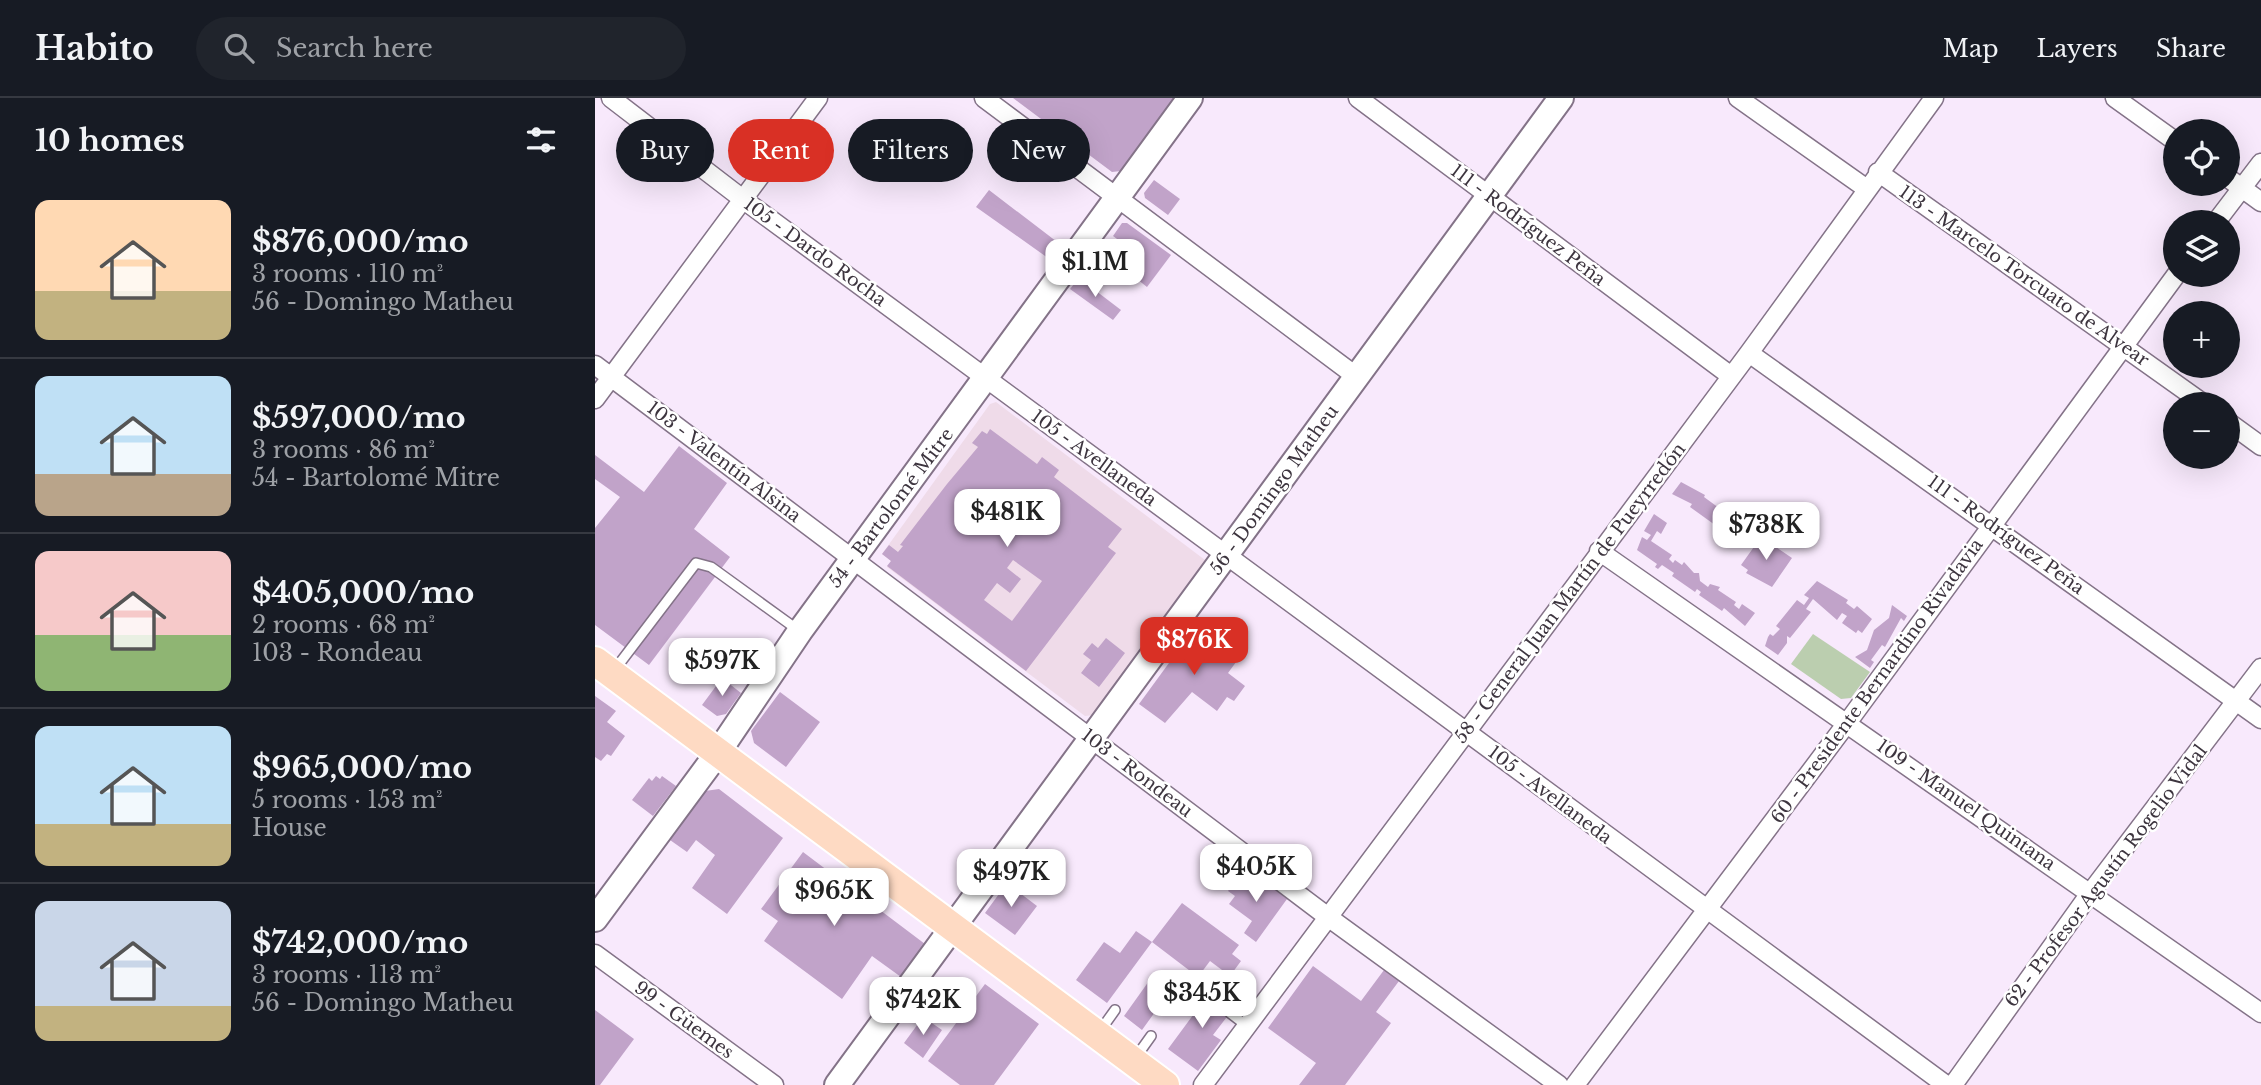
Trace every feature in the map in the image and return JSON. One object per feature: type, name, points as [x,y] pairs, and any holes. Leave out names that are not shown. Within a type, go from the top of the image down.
[{"type":"main road","points":[[603,667],[1165,1085]]},
{"type":"street","name":"105 - Dardo Rocha","points":[[611,98],[986,379]]},
{"type":"street","points":[[595,399],[818,98]]},
{"type":"street","points":[[984,98],[1357,377]]},
{"type":"street","name":"54 - Bartolomé Mitre","points":[[595,919],[717,754],[800,631],[1189,98]]},
{"type":"street","name":"111 - Rodríguez Peña","points":[[1358,98],[1731,376]]},
{"type":"street","name":"56 - Domingo Matheu","points":[[837,1085],[1561,98]]},
{"type":"street","points":[[1738,98],[1867,189]]},
{"type":"street","name":"58 - General Juan Martín de Pueyrredón","points":[[1203,1085],[1749,353],[1934,98]]},
{"type":"street","points":[[2115,98],[2163,132]]},
{"type":"street","points":[[2240,179],[2261,163]]},
{"type":"street","name":"113 - Marcelo Torcuato de Alvear","points":[[1878,172],[2188,392]]},
{"type":"street","points":[[2240,187],[2261,202]]},
{"type":"street","name":"60 - Presidente Bernardino Rivadavia","points":[[1575,1085],[1847,723],[2167,287]]},
{"type":"street","name":"111 - Rodríguez Peña","points":[[1749,353],[2261,719]]},
{"type":"street","name":"103 - Valentín Alsina","points":[[595,365],[852,560]]},
{"type":"street","name":"105 - Avellaneda","points":[[986,379],[1946,1085]]},
{"type":"street","points":[[2240,431],[2261,446]]},
{"type":"street","name":"109 - Manuel Quintana","points":[[1599,551],[2261,1013]]},
{"type":"street","name":"103 - Rondeau","points":[[852,560],[1559,1085]]},
{"type":"street","name":"62 - Profesor Agustín Rogelio Vidal","points":[[1953,1085],[2091,892],[2261,668]]},
{"type":"street","name":"99 - Güemes","points":[[595,954],[774,1085]]},
{"type":"lane","points":[[603,667],[696,563],[711,567],[800,631]]},
{"type":"lane","points":[[1098,1035],[1115,1010]]},
{"type":"lane","points":[[1230,1013],[1247,1026]]},
{"type":"lane","points":[[1133,1061],[1151,1036]]},
{"type":"shaded area","points":[[996,402],[1205,560],[1207,567],[1094,715],[1085,716],[887,567],[891,561],[882,554],[990,404]]},
{"type":"green space","points":[[1813,634],[1870,672],[1851,698],[1841,699],[1791,664]]},
{"type":"building","points":[[1013,98],[1174,98],[1121,171],[1112,172],[1090,156],[1090,119],[1041,119]]},
{"type":"building","points":[[1154,180],[1180,199],[1168,215],[1145,198],[1144,193]]},
{"type":"building","points":[[989,190],[1065,248],[1055,263],[976,207]]},
{"type":"building","points":[[1122,223],[1127,223],[1171,255],[1147,287],[1132,275],[1144,259],[1113,236]]},
{"type":"building","points":[[1079,278],[1121,310],[1113,320],[1070,289]]},
{"type":"building","points":[[990,429],[1037,464],[1042,457],[1059,470],[1054,477],[1122,529],[1108,547],[1116,553],[1026,671],[887,566],[891,561],[882,554],[889,545],[898,552],[903,546],[900,545],[978,447],[972,443],[982,431],[987,434]],"holes":[[[1013,560],[1042,581],[1012,621],[984,600],[997,583],[1010,593],[1021,579],[1007,568]]]},
{"type":"building","points":[[679,446],[727,483],[694,529],[730,557],[649,665],[595,625],[595,528],[620,497],[595,479],[595,455],[644,492]]},
{"type":"building","points":[[1681,482],[1705,495],[1704,497],[1719,508],[1724,508],[1721,512],[1730,519],[1733,515],[1736,517],[1742,524],[1733,536],[1721,528],[1723,525],[1718,522],[1715,525],[1690,507],[1692,504],[1672,494]]},
{"type":"building","points":[[1654,514],[1667,523],[1661,534],[1657,531],[1651,541],[1672,555],[1669,559],[1673,563],[1675,560],[1682,565],[1684,562],[1694,573],[1699,573],[1700,581],[1708,587],[1710,584],[1720,587],[1718,590],[1736,602],[1734,605],[1739,609],[1742,604],[1755,613],[1745,626],[1724,608],[1722,611],[1699,595],[1701,592],[1697,589],[1695,592],[1672,576],[1674,573],[1662,565],[1658,569],[1655,567],[1657,564],[1637,550],[1642,537],[1647,540],[1651,535],[1644,531]]},
{"type":"building","points":[[1761,537],[1792,558],[1772,587],[1746,573],[1748,570],[1741,565]]},
{"type":"building","points":[[1817,581],[1848,600],[1846,603],[1854,609],[1857,606],[1872,619],[1862,633],[1858,630],[1856,633],[1842,623],[1847,616],[1842,613],[1837,620],[1813,599],[1806,609],[1811,612],[1790,638],[1787,636],[1787,643],[1778,655],[1765,646],[1768,637],[1780,629],[1776,626],[1797,600],[1804,605],[1809,598],[1804,595]]},
{"type":"building","points":[[1892,605],[1907,616],[1904,621],[1901,618],[1885,647],[1882,645],[1871,660],[1874,662],[1870,668],[1855,657],[1867,650],[1874,630],[1889,618]]},
{"type":"building","points":[[1196,626],[1239,658],[1228,673],[1245,686],[1234,701],[1227,697],[1217,711],[1192,692],[1165,723],[1139,704]]},
{"type":"building","points":[[1106,638],[1125,653],[1099,687],[1081,673],[1091,660],[1083,654],[1092,643],[1098,648]]},
{"type":"building","points":[[722,678],[741,693],[726,714],[717,716],[702,705]]},
{"type":"building","points":[[780,692],[820,722],[786,767],[754,743],[751,731]]},
{"type":"building","points":[[595,696],[616,711],[607,722],[625,736],[611,756],[607,754],[601,761],[595,757]]},
{"type":"building","points":[[656,776],[660,779],[662,776],[676,786],[653,816],[632,800],[649,778],[652,781]]},
{"type":"building","points":[[719,789],[783,838],[727,914],[692,888],[715,855],[696,840],[687,852],[670,840],[705,791]]},
{"type":"building","points":[[803,852],[925,944],[901,977],[872,956],[842,999],[764,941],[778,921],[761,909]]},
{"type":"building","points":[[1252,873],[1287,899],[1256,942],[1244,933],[1252,921],[1229,904],[1235,896],[1228,891],[1239,876],[1246,881]]},
{"type":"building","points":[[1007,883],[1037,906],[1015,935],[985,913]]},
{"type":"building","points":[[1182,903],[1239,945],[1232,954],[1241,961],[1230,976],[1210,961],[1198,977],[1152,942]]},
{"type":"building","points":[[1136,931],[1152,942],[1107,1003],[1076,980],[1104,942],[1120,953]]},
{"type":"building","points":[[1313,966],[1361,1001],[1384,970],[1399,981],[1376,1012],[1391,1023],[1345,1085],[1299,1085],[1316,1063],[1268,1028]]},
{"type":"building","points":[[1149,981],[1168,994],[1142,1030],[1124,1016]]},
{"type":"building","points":[[985,984],[1039,1024],[994,1085],[960,1085],[928,1061]]},
{"type":"building","points":[[1213,988],[1236,1005],[1213,1035],[1221,1040],[1198,1071],[1168,1049]]},
{"type":"building","points":[[595,1010],[634,1039],[600,1085],[595,1085]]},
{"type":"building","points":[[923,1017],[942,1030],[923,1058],[904,1043]]}]
